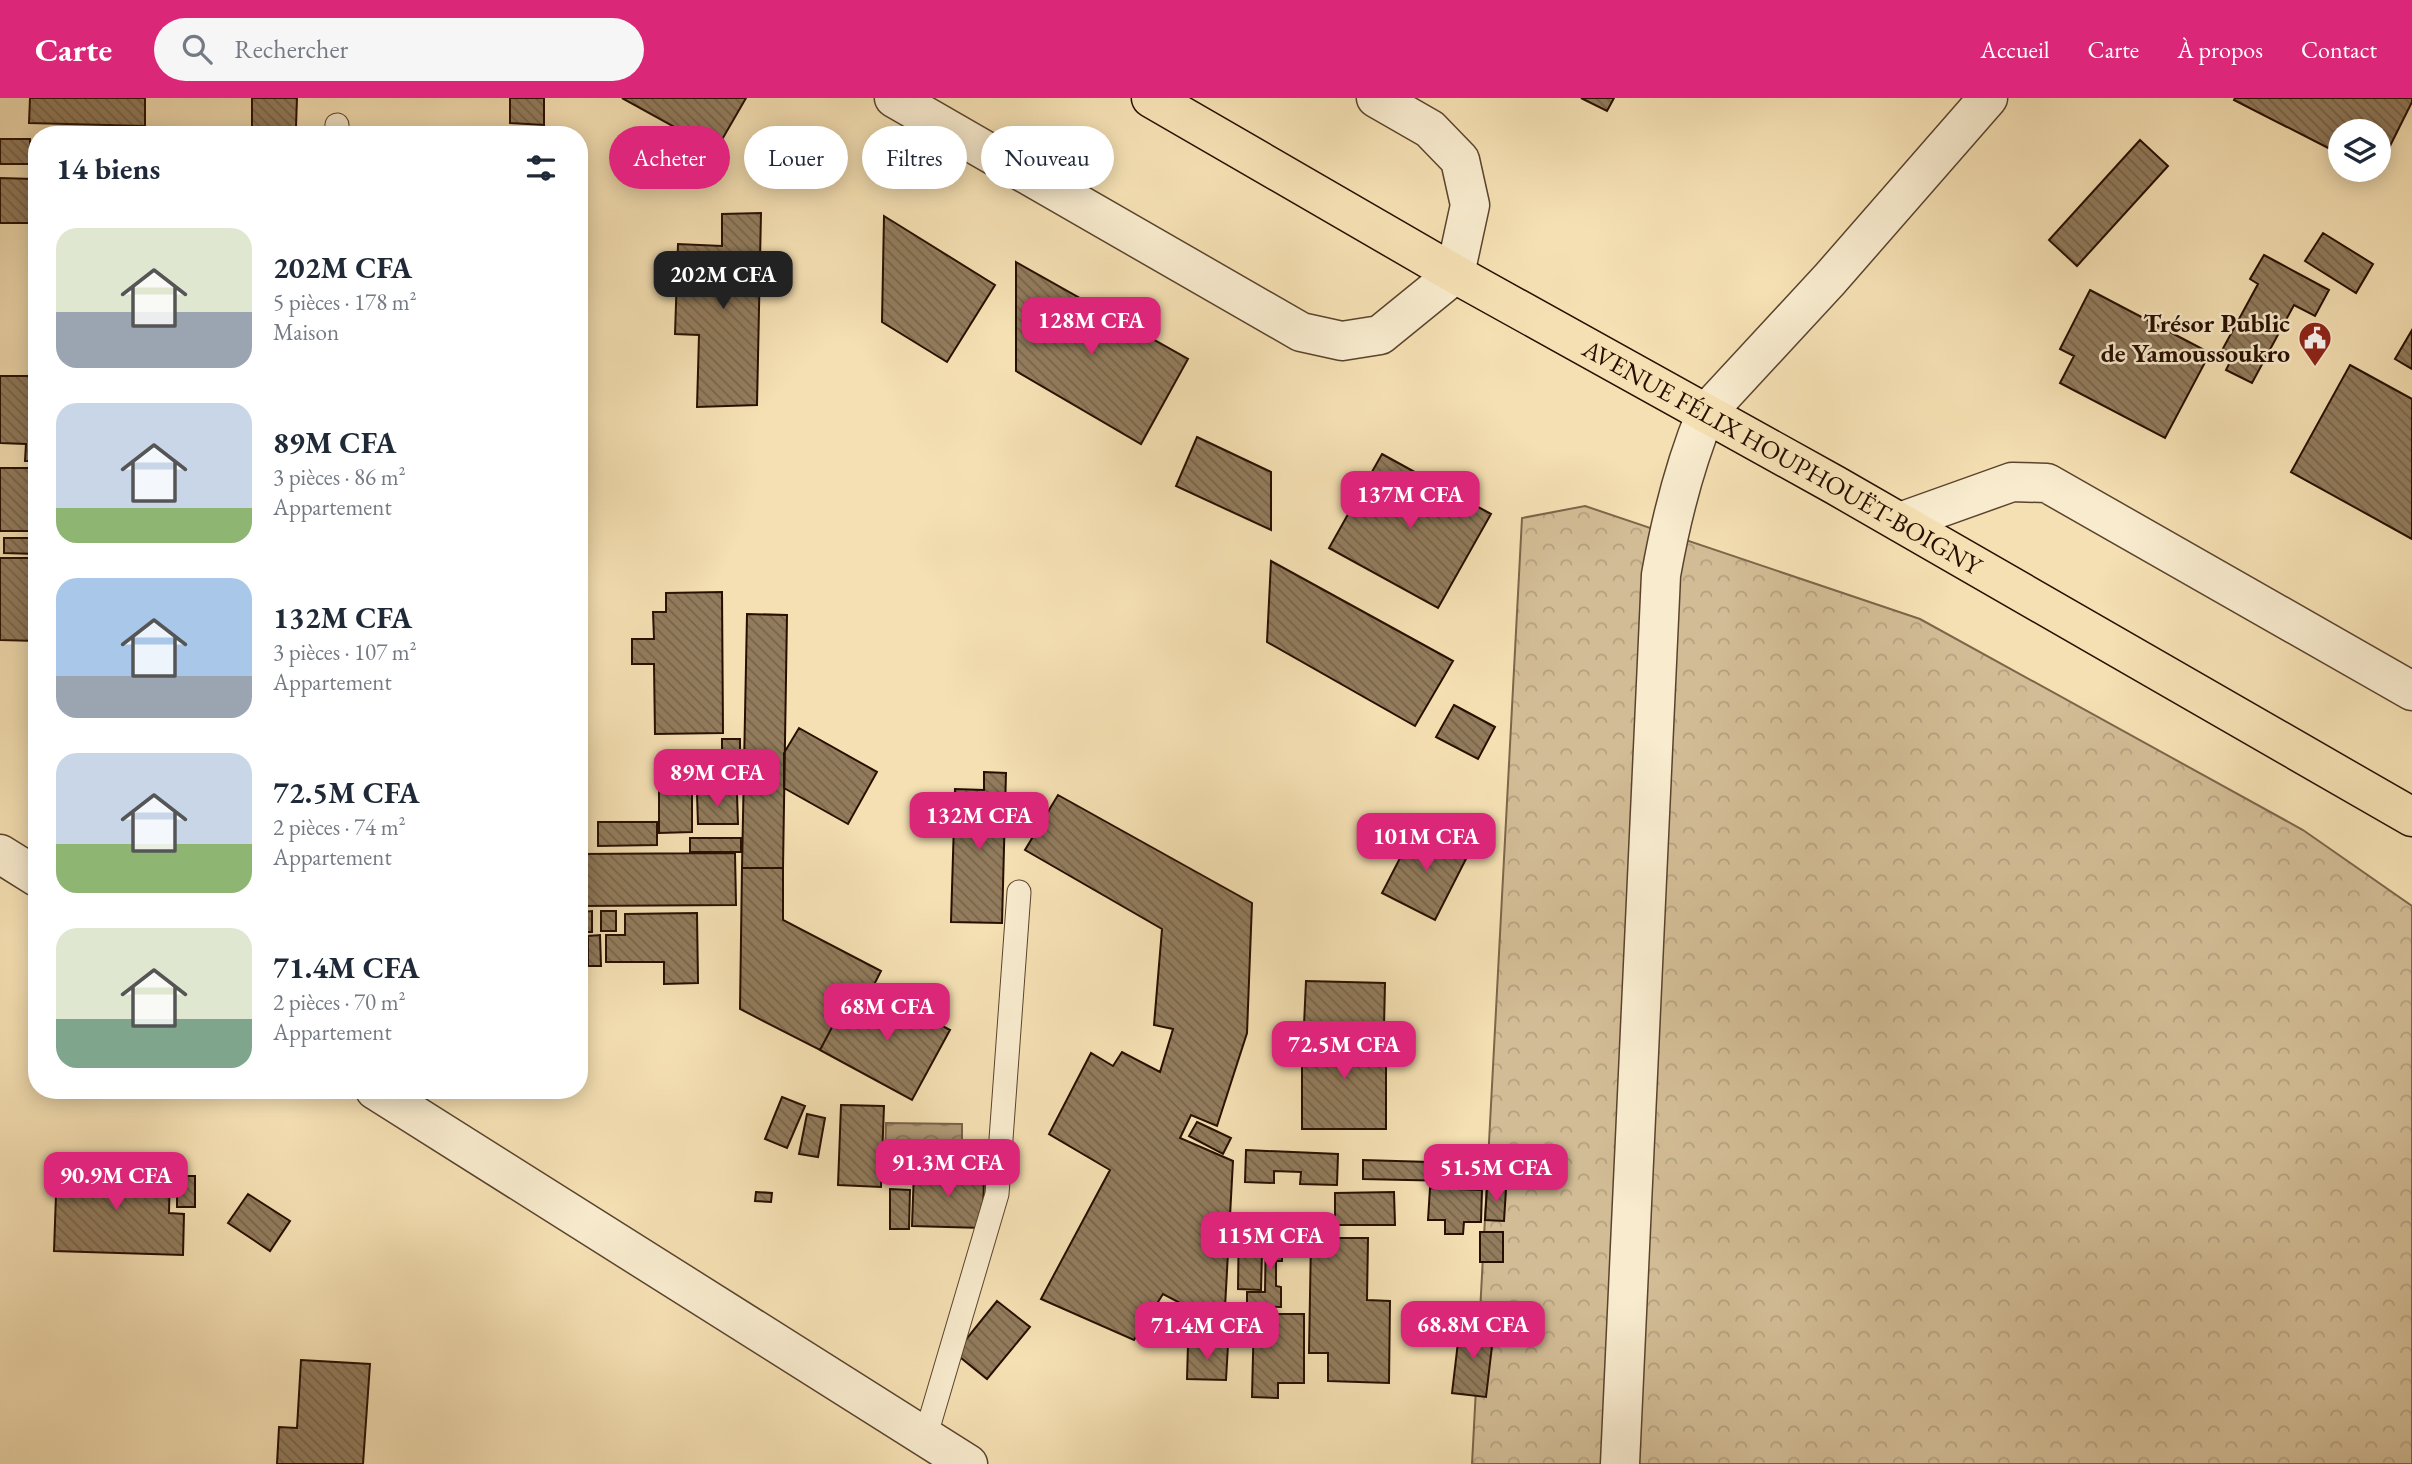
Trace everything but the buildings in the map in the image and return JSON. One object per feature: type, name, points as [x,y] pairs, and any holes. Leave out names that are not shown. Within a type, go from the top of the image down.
[{"type":"highway","name":"AVENUE FÉLIX HOUPHOUËT-BOIGNY","points":[[1151,98],[1455,274],[1900,522],[2412,817]]},
{"type":"street","points":[[894,98],[1301,332],[1342,341],[1380,335],[1455,274],[1471,205],[1460,160],[1430,129],[1376,98]]},
{"type":"street","points":[[1620,1464],[1661,575],[1672,514],[1684,469],[1706,413],[1830,279],[1988,98]]},
{"type":"street","points":[[1900,522],[2012,482],[2047,483],[2412,691]]},
{"type":"street","points":[[0,854],[28,871]]},
{"type":"street","points":[[389,1099],[968,1464]]},
{"type":"lane","points":[[925,1438],[997,1194],[1019,892]]},
{"type":"green space","points":[[1585,506],[1920,619],[2303,830],[2412,906],[2412,1464],[1472,1464],[1522,518]]},
{"type":"water","points":[[886,1123],[962,1124],[962,1157],[885,1156]]},
{"type":"place","name":"Trésor Public de Yamoussoukro","points":[[2315,368]]}]
